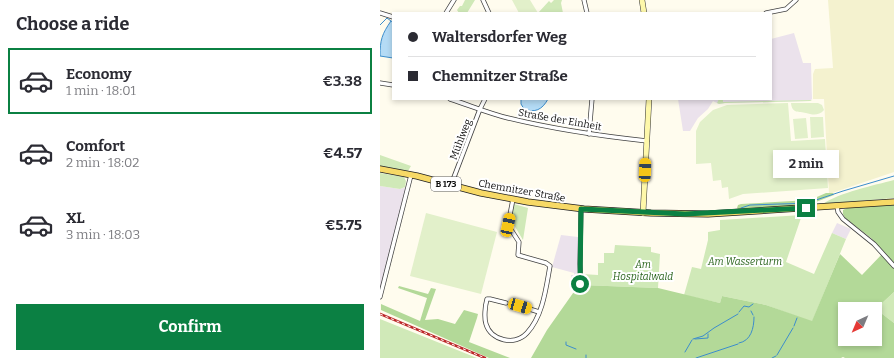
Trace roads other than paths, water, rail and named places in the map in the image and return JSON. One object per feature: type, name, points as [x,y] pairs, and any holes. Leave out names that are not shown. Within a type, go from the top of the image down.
[{"type":"main road","name":"Chemnitzer Straße","points":[[380,168],[513,200],[581,209],[643,213],[708,214],[837,206]]},
{"type":"main road","name":"B 173","points":[[837,206],[894,202]]},
{"type":"street","points":[[447,12],[454,0]]},
{"type":"street","points":[[483,0],[489,12]]},
{"type":"street","points":[[584,0],[587,12]]},
{"type":"street","points":[[642,0],[644,12]]},
{"type":"street","points":[[771,12],[786,9],[796,0]]},
{"type":"street","points":[[380,13],[392,17]]},
{"type":"street","points":[[380,83],[392,85]]},
{"type":"street","name":"Straße der Einheit","points":[[453,100],[507,118],[540,125],[589,134],[647,141]]},
{"type":"street","name":"Mühlweg","points":[[451,185],[480,108],[484,100]]},
{"type":"street","points":[[589,134],[592,100]]},
{"type":"street","points":[[643,213],[650,100]]},
{"type":"street","points":[[380,297],[411,175]]},
{"type":"street","points":[[506,303],[490,299],[486,301],[486,324],[497,338],[511,341],[522,337],[529,330],[539,312],[544,297],[550,266],[546,263],[518,255],[519,242],[508,225],[513,200]]},
{"type":"street","points":[[837,206],[838,212],[843,219],[874,244],[894,266]]},
{"type":"street","points":[[581,209],[581,287]]},
{"type":"street","points":[[520,306],[539,312]]},
{"type":"water","points":[[392,22],[392,58],[380,56],[380,46],[385,30]]},
{"type":"water","points":[[521,100],[547,100],[541,108],[532,111],[524,109],[521,104]]},
{"type":"waterway","points":[[380,25],[387,18],[391,21]]},
{"type":"waterway","points":[[813,201],[894,176]]},
{"type":"waterway","points":[[741,208],[750,205],[811,203]]},
{"type":"waterway","points":[[739,312],[744,306],[749,307],[753,304]]},
{"type":"waterway","points":[[751,311],[753,315]]},
{"type":"waterway","points":[[693,339],[703,336],[738,314]]},
{"type":"waterway","points":[[739,343],[743,342],[749,337],[754,317]]},
{"type":"waterway","points":[[794,326],[797,318]]},
{"type":"waterway","points":[[777,355],[793,328]]},
{"type":"waterway","points":[[695,339],[708,338],[708,334]]},
{"type":"waterway","points":[[685,352],[692,340]]},
{"type":"waterway","points":[[566,342],[566,345],[576,349]]},
{"type":"waterway","points":[[696,358],[738,344]]},
{"type":"waterway","points":[[772,358],[776,356]]},
{"type":"railway","points":[[380,314],[485,358]]},
{"type":"park label","name":"Am Wasserturm","points":[[745,261]]},
{"type":"park label","name":"Am Hospitalwald","points":[[643,270]]}]
